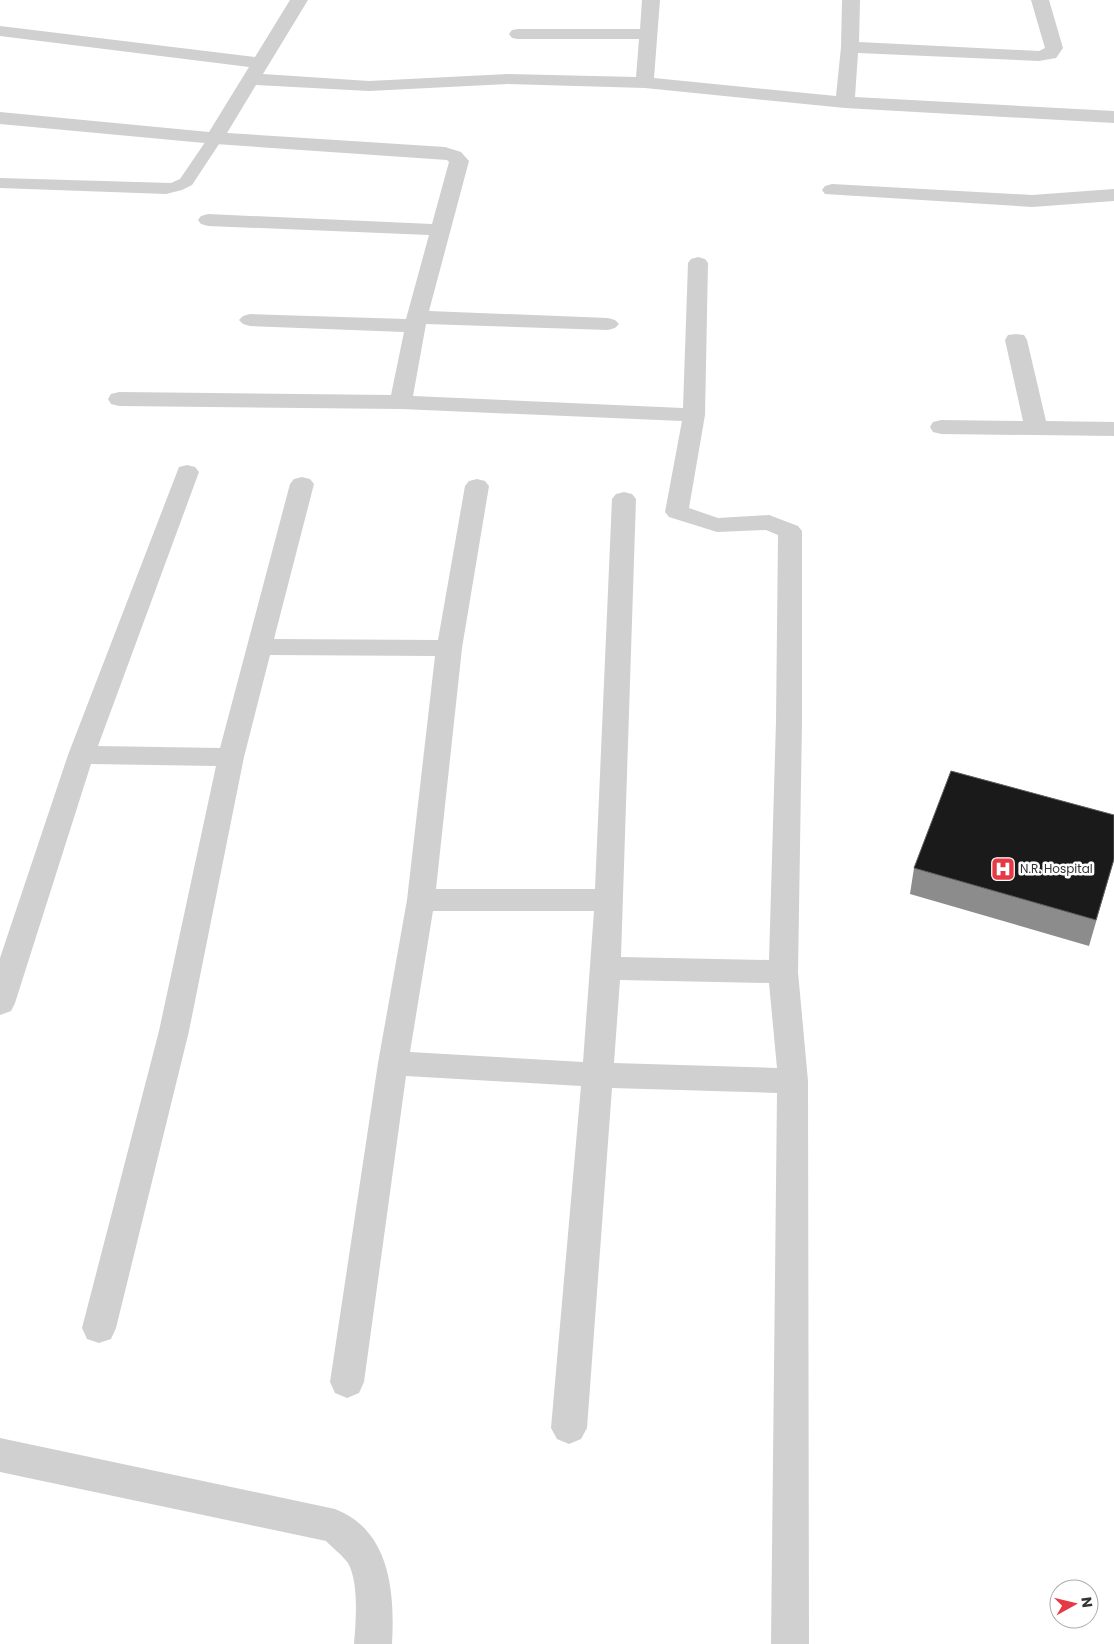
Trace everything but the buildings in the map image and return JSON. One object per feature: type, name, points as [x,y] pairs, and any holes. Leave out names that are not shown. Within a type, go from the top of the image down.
[{"type":"street","points":[[215,138],[299,0]]},
{"type":"street","points":[[645,83],[651,0]]},
{"type":"street","points":[[845,102],[850,47],[851,0]]},
{"type":"street","points":[[850,47],[1039,56],[1050,54],[1054,48],[1040,0]]},
{"type":"street","points":[[0,30],[260,63]]},
{"type":"street","points":[[518,34],[650,34]]},
{"type":"street","points":[[250,79],[369,86],[508,79],[645,83],[845,102],[1114,117]]},
{"type":"street","points":[[0,118],[215,138],[445,153],[454,156],[459,161],[416,321],[401,402]]},
{"type":"street","points":[[832,190],[1032,201],[1114,195]]},
{"type":"street","points":[[208,220],[440,230]]},
{"type":"street","points":[[698,263],[694,415],[676,512],[717,525],[769,522],[790,531],[789,721],[783,972],[793,1081],[790,1644]]},
{"type":"street","points":[[250,320],[608,324]]},
{"type":"street","points":[[1016,340],[1036,428]]},
{"type":"street","points":[[119,399],[401,402],[694,415]]},
{"type":"street","points":[[941,426],[1114,429]]},
{"type":"street","points":[[0,1003],[81,755],[187,472]]},
{"type":"street","points":[[99,1328],[174,1031],[231,757],[302,484]]},
{"type":"street","points":[[347,1382],[393,1063],[421,900],[449,648],[477,486]]},
{"type":"street","points":[[569,1428],[606,968],[624,499]]},
{"type":"street","points":[[260,648],[449,648]]},
{"type":"street","points":[[81,755],[231,757]]},
{"type":"street","points":[[421,900],[608,900]]},
{"type":"street","points":[[606,968],[783,972]]},
{"type":"street","points":[[393,1063],[598,1075],[793,1081]]},
{"type":"street","points":[[0,1455],[335,1526],[360,1549],[372,1580],[375,1623],[374,1644]]},
{"type":"lane","points":[[0,183],[166,189],[176,187],[186,182],[215,138]]},
{"type":"place","name":"N.R. Hospital","points":[[1003,869]]}]
